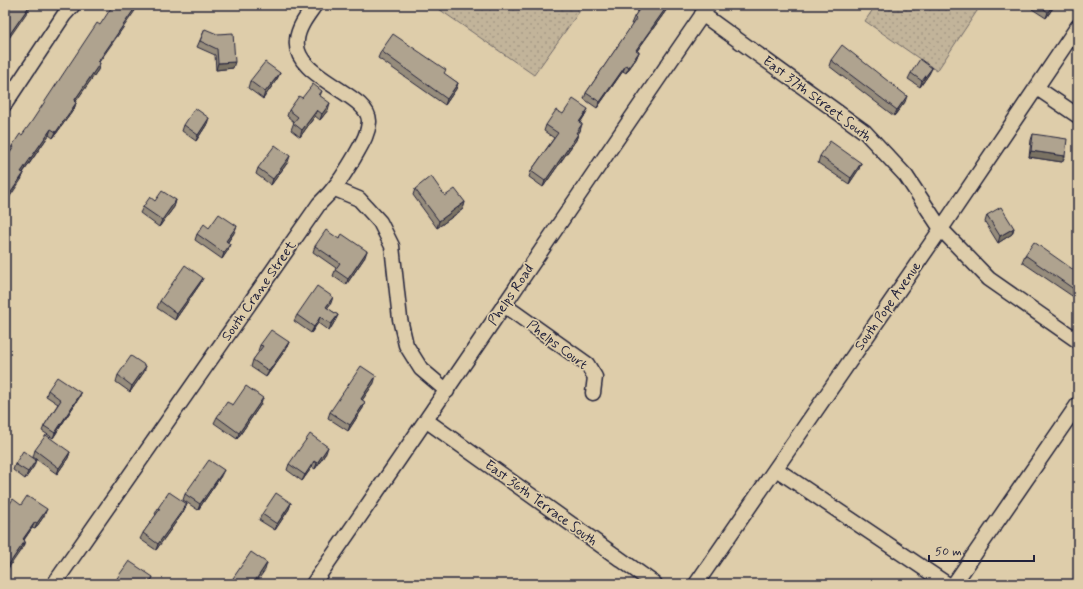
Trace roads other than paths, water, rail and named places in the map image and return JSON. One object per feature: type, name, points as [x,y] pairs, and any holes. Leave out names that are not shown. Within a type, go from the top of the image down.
[{"type":"street","points":[[5,104],[64,15],[73,5]]},
{"type":"street","name":"South Crane Street","points":[[54,584],[319,204],[335,189],[366,136],[369,121],[364,108],[299,58],[297,40],[304,21],[315,5]]},
{"type":"street","name":"East 37th Street South","points":[[706,10],[865,132],[906,176],[941,229],[989,279],[1078,341]]},
{"type":"street","name":"Phelps Road","points":[[314,584],[427,421],[504,305],[706,10]]},
{"type":"street","name":"South Pope Avenue","points":[[696,584],[941,229],[1078,26]]},
{"type":"street","points":[[1037,88],[1078,116]]},
{"type":"street","points":[[335,189],[360,199],[380,222],[392,246],[400,319],[406,345],[421,369],[447,391]]},
{"type":"street","name":"Phelps Court","points":[[504,305],[587,364],[595,376],[593,393]]},
{"type":"street","points":[[954,584],[1078,404]]},
{"type":"street","name":"East 36th Terrace South","points":[[427,421],[655,584]]},
{"type":"street","points":[[776,469],[947,584]]}]
